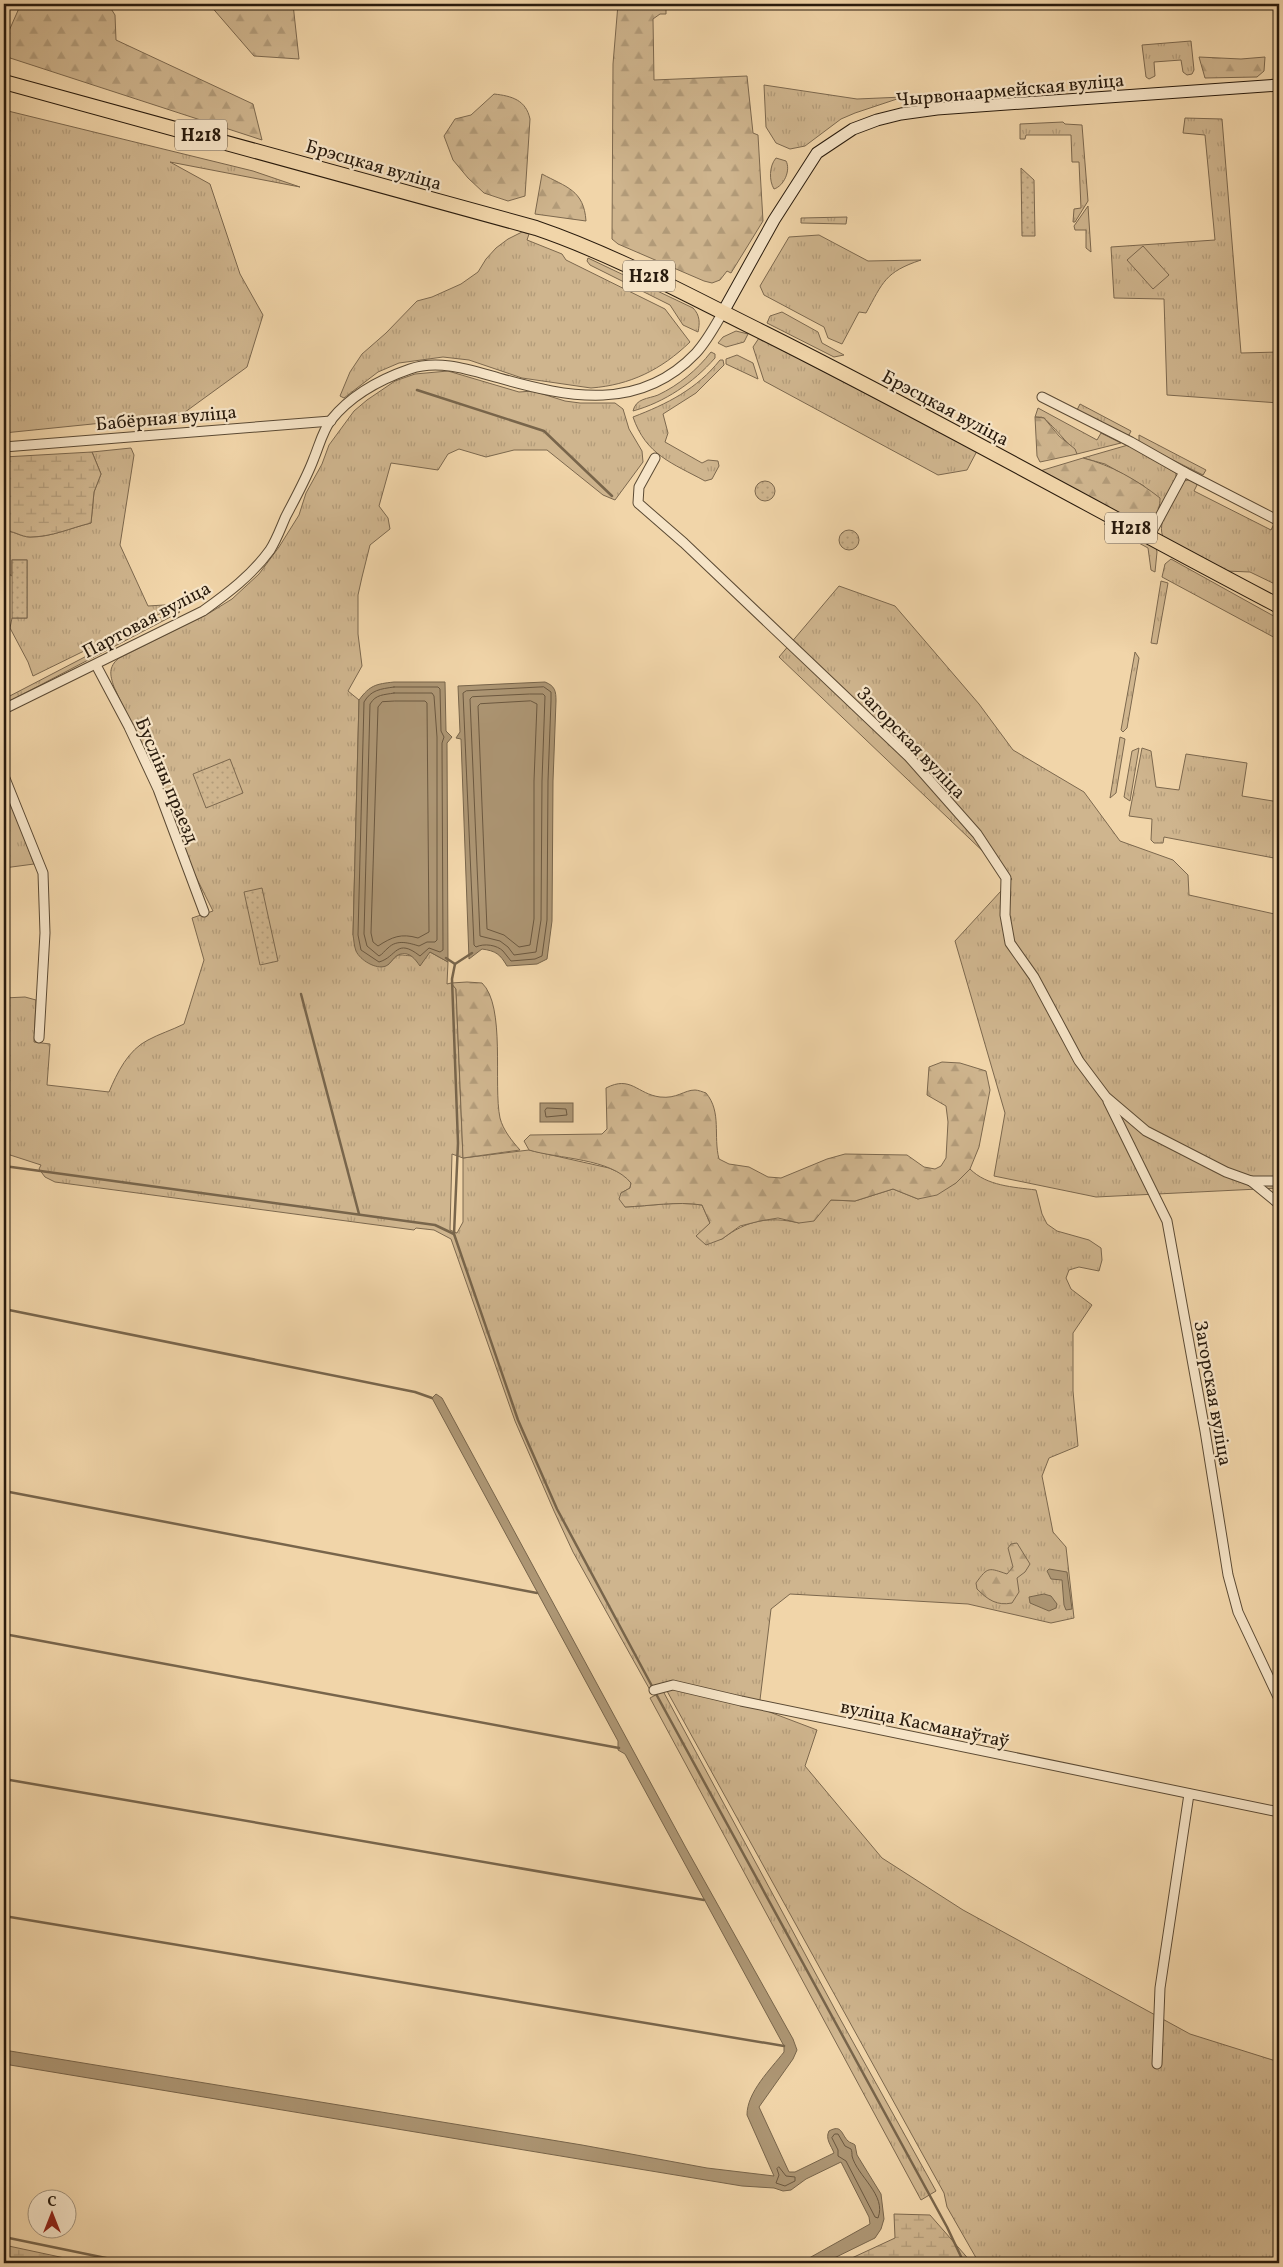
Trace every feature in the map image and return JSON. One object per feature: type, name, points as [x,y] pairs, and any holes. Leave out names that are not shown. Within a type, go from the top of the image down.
[{"type":"main road","name":"Брэсцкая вуліца","points":[[4,82],[536,228],[603,254],[841,372],[1279,606]]},
{"type":"street","name":"Чырвонаармейская вуліца","points":[[723,312],[768,230],[817,153],[853,130],[901,114],[946,108],[1279,85]]},
{"type":"street","points":[[331,421],[352,399],[384,379],[412,368],[442,365],[461,367],[530,387],[573,395],[610,396],[631,392],[652,385],[680,368],[703,345],[723,312]]},
{"type":"street","points":[[1042,397],[1279,520]]},
{"type":"street","name":"Бабёрная вуліца","points":[[4,447],[331,421]]},
{"type":"street","name":"Партовая вуліца","points":[[4,709],[203,611],[233,589],[255,568],[271,548],[331,421]]},
{"type":"street","name":"Загорская вуліца","points":[[655,458],[639,486],[638,502],[718,575],[909,757],[977,834],[1006,878],[1005,915],[1010,942],[1034,977],[1079,1061],[1106,1097],[1167,1221],[1205,1431],[1228,1575],[1238,1612],[1279,1699]]},
{"type":"street","points":[[1150,537],[1184,472]]},
{"type":"street","name":"Бусліны праезд","points":[[96,665],[129,727],[158,789],[204,912]]},
{"type":"street","points":[[4,776],[43,874],[45,933],[39,1038]]},
{"type":"street","name":"Загорская вуліца","points":[[1106,1097],[1146,1132],[1226,1172],[1252,1181],[1279,1204]]},
{"type":"street","points":[[1252,1181],[1279,1181]]},
{"type":"street","name":"вуліца Касманаўтаў","points":[[654,1690],[673,1685],[751,1703],[1279,1812]]},
{"type":"street","points":[[1157,2064],[1160,1988],[1189,1794]]},
{"type":"green space","points":[[23,4],[108,4],[115,15],[116,40],[253,104],[262,140],[4,56],[4,42],[20,6]]},
{"type":"green space","points":[[209,4],[293,4],[299,59],[254,56]]},
{"type":"green space","points":[[618,4],[666,4],[666,14],[660,14],[653,19],[654,80],[747,76],[753,133],[758,135],[763,221],[731,273],[727,271],[720,280],[712,283],[618,244],[612,239],[613,64]]},
{"type":"green space","points":[[1191,41],[1194,70],[1192,74],[1187,75],[1183,72],[1181,60],[1154,62],[1155,76],[1149,79],[1146,77],[1142,45]]},
{"type":"green space","points":[[1199,57],[1241,59],[1265,57],[1264,71],[1257,77],[1205,78]]},
{"type":"green space","points":[[764,85],[857,99],[903,97],[841,119],[805,146],[790,149],[776,143],[766,127]]},
{"type":"green space","points":[[494,94],[507,96],[522,103],[530,119],[525,196],[508,201],[484,193],[468,178],[453,160],[444,136],[455,119],[471,115]]},
{"type":"green space","points":[[4,110],[253,171],[300,187],[170,162],[210,184],[240,274],[263,315],[247,367],[181,415],[4,433]]},
{"type":"green space","points":[[1185,118],[1222,119],[1241,353],[1279,352],[1279,403],[1167,395],[1164,299],[1114,298],[1111,247],[1215,240],[1205,135],[1183,133]]},
{"type":"green space","points":[[1063,122],[1065,124],[1082,125],[1088,201],[1075,222],[1073,222],[1074,209],[1081,208],[1079,162],[1072,162],[1071,135],[1026,135],[1025,139],[1020,139],[1020,124]]},
{"type":"green space","points":[[776,158],[786,161],[788,169],[784,181],[774,189],[771,182],[771,174],[772,165]]},
{"type":"green space","points":[[1021,168],[1034,180],[1035,236],[1022,236]]},
{"type":"green space","points":[[542,174],[566,186],[578,196],[585,211],[586,221],[535,214]]},
{"type":"green space","points":[[1088,206],[1091,252],[1086,248],[1086,230],[1075,230],[1074,226]]},
{"type":"green space","points":[[847,217],[846,224],[801,223],[801,218]]},
{"type":"green space","points":[[522,232],[529,234],[527,240],[562,254],[566,260],[665,309],[690,342],[668,361],[656,368],[632,380],[605,386],[591,388],[522,378],[469,360],[443,357],[399,363],[378,372],[344,398],[340,396],[350,372],[362,354],[386,333],[417,301],[432,297],[461,284],[478,272],[496,248]]},
{"type":"green space","points":[[819,235],[868,261],[921,260],[909,264],[886,279],[866,313],[859,312],[842,344],[828,338],[824,327],[764,295],[760,286],[789,237]]},
{"type":"green space","points":[[1143,246],[1169,275],[1153,289],[1127,260]]},
{"type":"green space","points":[[588,258],[693,308],[699,319],[698,332],[683,325],[670,305],[590,265],[587,261]]},
{"type":"green space","points":[[782,312],[818,332],[822,343],[844,355],[834,357],[767,323],[770,316]]},
{"type":"green space","points":[[736,331],[748,334],[744,342],[726,347],[718,343],[723,337]]},
{"type":"green space","points":[[759,338],[977,451],[967,470],[938,475],[764,381],[753,347]]},
{"type":"green space","points":[[711,352],[715,354],[715,358],[678,391],[633,411],[640,401],[658,395],[680,382],[694,371]]},
{"type":"green space","points":[[737,355],[753,363],[758,379],[726,364],[726,359]]},
{"type":"green space","points":[[720,360],[723,360],[724,365],[696,393],[663,414],[668,433],[665,442],[702,463],[708,460],[718,461],[719,466],[712,479],[705,481],[671,463],[653,449],[638,430],[633,417],[658,407],[681,394],[701,379]]},
{"type":"green space","points":[[448,371],[519,392],[533,391],[565,401],[615,403],[623,409],[629,429],[642,451],[643,462],[615,500],[603,495],[547,450],[514,450],[486,457],[459,449],[448,454],[438,470],[391,463],[379,506],[388,518],[390,529],[370,545],[358,595],[358,634],[362,666],[348,691],[359,700],[353,935],[388,965],[399,955],[415,956],[430,952],[448,962],[447,984],[451,983],[456,989],[463,1158],[529,1150],[609,1168],[625,1175],[631,1183],[630,1188],[621,1193],[625,1207],[673,1204],[702,1205],[710,1223],[697,1236],[722,1239],[740,1228],[759,1221],[778,1220],[799,1223],[831,1200],[855,1201],[893,1189],[918,1199],[956,1183],[970,1169],[977,1175],[992,1182],[1009,1187],[1036,1190],[1042,1214],[1047,1224],[1057,1231],[1089,1240],[1101,1248],[1102,1260],[1099,1271],[1079,1267],[1069,1270],[1066,1278],[1071,1289],[1092,1305],[1073,1333],[1073,1391],[1078,1446],[1049,1458],[1042,1476],[1053,1532],[1066,1547],[1074,1618],[1051,1623],[968,1604],[790,1594],[771,1609],[759,1708],[817,1730],[805,1766],[882,1858],[963,1910],[1190,2034],[1279,2062],[1279,2263],[979,2263],[947,2207],[944,2193],[667,1691],[650,1690],[573,1552],[515,1421],[451,1239],[434,1230],[416,1228],[414,1230],[55,1182],[45,1177],[39,1169],[41,1165],[4,1153],[4,998],[25,997],[36,1000],[34,1042],[50,1044],[47,1085],[109,1092],[129,1056],[141,1044],[184,1024],[204,960],[192,918],[213,911],[192,869],[163,791],[114,687],[111,675],[115,661],[211,612],[232,599],[259,574],[299,515],[306,493],[322,464],[329,445],[354,411],[395,381],[415,374]],"holes":[[[452,1154],[463,1158],[463,1222],[457,1233],[450,1230]]]},
{"type":"green space","points":[[1080,404],[1131,431],[1129,435],[1125,435],[1077,410]]},
{"type":"green space","points":[[1038,408],[1097,440],[1101,433],[1121,443],[1077,454],[1044,418],[1035,417]]},
{"type":"green space","points":[[1035,417],[1044,418],[1059,436],[1075,449],[1077,454],[1040,462],[1037,456]]},
{"type":"green space","points":[[1139,435],[1206,470],[1203,475],[1139,443]]},
{"type":"green space","points":[[1128,445],[1176,473],[1176,479],[1160,510],[1144,486],[1105,464],[1083,458]]},
{"type":"green space","points":[[131,448],[134,455],[120,545],[148,606],[180,604],[33,676],[28,662],[10,628],[12,618],[27,618],[27,560],[12,560],[12,576],[4,571],[4,531],[27,537],[38,537],[91,523],[94,492],[101,474],[92,452]]},
{"type":"green space","points":[[92,452],[101,474],[94,492],[91,523],[38,537],[27,537],[4,531],[4,457]]},
{"type":"green space","points":[[1083,458],[1123,474],[1160,498],[1159,508],[1155,517],[1148,523],[1137,526],[1040,471]]},
{"type":"green space","points":[[1193,480],[1197,485],[1194,491],[1271,530],[1274,524],[1279,527],[1279,586],[1250,572],[1225,571],[1164,539],[1162,525],[1167,509],[1184,481]]},
{"type":"green space","points":[[761,481],[769,481],[775,487],[775,495],[769,501],[761,501],[755,495],[755,487]]},
{"type":"green space","points":[[1104,524],[1115,525],[1156,547],[1155,572],[1151,570],[1148,548]]},
{"type":"green space","points":[[845,530],[853,530],[859,536],[859,544],[853,550],[845,550],[839,544],[839,536]]},
{"type":"green space","points":[[1171,559],[1279,619],[1279,640],[1162,577],[1165,564]]},
{"type":"green space","points":[[12,560],[27,560],[27,618],[12,618]]},
{"type":"green space","points":[[1161,581],[1168,583],[1157,644],[1151,643]]},
{"type":"green space","points":[[839,586],[895,606],[979,704],[1013,750],[1084,792],[1120,841],[1173,860],[1188,875],[1189,895],[1279,915],[1279,1188],[1096,1197],[994,1176],[1005,1113],[955,941],[1012,879],[779,657]]},
{"type":"green space","points":[[177,609],[180,612],[4,704],[4,699]]},
{"type":"green space","points":[[1135,652],[1139,658],[1127,728],[1123,732],[1121,730]]},
{"type":"green space","points":[[1120,737],[1125,739],[1116,793],[1110,798]]},
{"type":"green space","points":[[1139,748],[1130,801],[1124,797],[1132,751]]},
{"type":"green space","points":[[1142,748],[1151,751],[1156,787],[1179,790],[1186,754],[1247,763],[1242,796],[1279,802],[1279,859],[1164,837],[1163,843],[1154,843],[1151,840],[1152,819],[1129,816]]},
{"type":"green space","points":[[230,759],[243,793],[206,808],[193,774]]},
{"type":"green space","points":[[4,784],[34,864],[4,868]]},
{"type":"green space","points":[[262,888],[278,961],[260,965],[244,892]]},
{"type":"green space","points":[[451,983],[482,983],[489,994],[494,1009],[500,1118],[511,1139],[520,1150],[463,1158],[456,989]]},
{"type":"green space","points":[[942,1062],[960,1063],[986,1071],[990,1090],[979,1147],[970,1169],[956,1183],[937,1195],[918,1199],[893,1189],[855,1201],[831,1200],[814,1221],[799,1223],[778,1218],[760,1221],[740,1226],[722,1239],[706,1245],[696,1236],[710,1223],[702,1205],[673,1204],[625,1207],[619,1199],[621,1193],[630,1188],[631,1183],[622,1175],[598,1164],[529,1150],[524,1141],[530,1135],[602,1134],[607,1129],[606,1088],[628,1084],[660,1097],[676,1096],[695,1090],[706,1093],[711,1100],[716,1116],[719,1159],[729,1164],[749,1167],[768,1177],[781,1178],[827,1159],[845,1154],[907,1155],[924,1167],[935,1169],[941,1166],[946,1158],[948,1122],[946,1106],[927,1095],[929,1067]]},
{"type":"green space","points":[[1017,1543],[1030,1564],[1025,1572],[1017,1578],[1019,1592],[1012,1603],[997,1603],[977,1589],[976,1583],[989,1570],[996,1570],[1007,1574],[1013,1567],[1008,1548],[1011,1544]]},
{"type":"green space","points":[[663,1691],[838,2015],[936,2191],[921,2200],[650,1698]]},
{"type":"green space","points":[[894,2214],[930,2215],[972,2263],[841,2263],[895,2238]]},
{"type":"green space","points":[[4,2245],[88,2263],[4,2263]]},
{"type":"water","points":[[394,682],[445,682],[446,731],[452,737],[447,743],[448,962],[430,952],[420,966],[412,957],[404,954],[397,956],[386,966],[378,967],[361,958],[356,951],[353,935],[359,700],[374,686]]},
{"type":"water","points":[[545,682],[551,685],[556,694],[552,921],[547,959],[537,964],[507,966],[497,954],[482,949],[469,959],[461,739],[456,738],[460,732],[458,686]]},
{"type":"water","points":[[540,1103],[573,1103],[573,1122],[540,1122]]},
{"type":"water","points":[[436,1394],[442,1398],[686,1848],[793,2039],[797,2050],[793,2059],[759,2107],[789,2172],[795,2172],[834,2153],[828,2139],[828,2134],[833,2129],[839,2129],[848,2141],[855,2145],[857,2155],[881,2194],[884,2219],[881,2229],[875,2238],[824,2263],[802,2262],[870,2224],[869,2217],[841,2162],[806,2179],[791,2190],[783,2191],[774,2188],[742,2186],[4,2064],[4,2050],[582,2145],[707,2168],[774,2176],[747,2115],[748,2106],[755,2090],[784,2052],[784,2046],[625,1754],[618,1750],[618,1741],[432,1398]]},
{"type":"water","points":[[1049,1569],[1067,1572],[1072,1609],[1066,1610],[1064,1605],[1062,1580],[1051,1579],[1047,1571]]},
{"type":"water","points":[[1044,1594],[1051,1596],[1057,1604],[1056,1608],[1049,1611],[1030,1603],[1029,1597]]},
{"type":"waterway","points":[[417,390],[544,431],[612,496]]},
{"type":"waterway","points":[[472,953],[455,964],[452,979],[458,1143],[454,1234],[518,1420],[557,1509],[653,1688]]},
{"type":"waterway","points":[[446,958],[455,964]]},
{"type":"waterway","points":[[301,994],[359,1214]]},
{"type":"waterway","points":[[4,1166],[435,1225],[454,1234]]},
{"type":"waterway","points":[[4,1309],[415,1392],[432,1398]]},
{"type":"waterway","points":[[4,1491],[537,1593]]},
{"type":"waterway","points":[[4,1634],[619,1748]]},
{"type":"waterway","points":[[655,1692],[947,2227],[964,2263]]},
{"type":"waterway","points":[[4,1779],[704,1900]]},
{"type":"waterway","points":[[4,1916],[784,2046]]},
{"type":"waterway","points":[[4,2237],[130,2263]]}]
